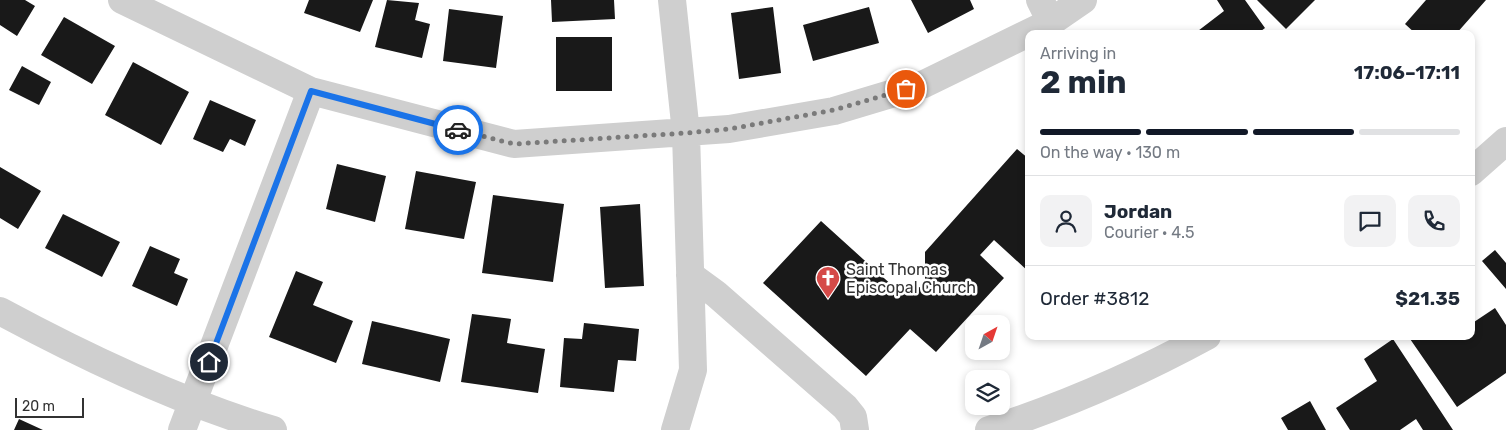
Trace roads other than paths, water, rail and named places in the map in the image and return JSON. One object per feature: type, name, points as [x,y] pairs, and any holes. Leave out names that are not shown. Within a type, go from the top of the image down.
[{"type":"street","points":[[122,0],[311,91],[514,144],[729,129],[834,110],[915,86],[1046,11],[1083,0]]},
{"type":"street","points":[[672,0],[686,133],[693,370],[675,430]]},
{"type":"street","points":[[182,430],[311,91]]},
{"type":"street","points":[[1475,168],[1506,141]]},
{"type":"street","points":[[690,275],[716,294],[845,407],[853,417],[855,430]]},
{"type":"street","points":[[0,311],[101,363],[193,402],[273,430]]},
{"type":"street","points":[[988,430],[1030,417],[1096,390],[1156,363],[1199,340]]},
{"type":"place","name":"Saint Thomas Episcopal Church","points":[[828,299]]}]
